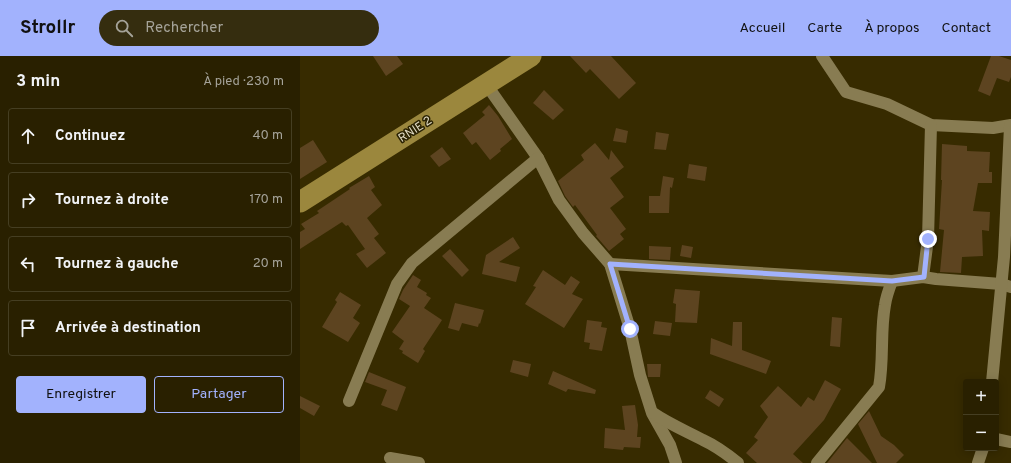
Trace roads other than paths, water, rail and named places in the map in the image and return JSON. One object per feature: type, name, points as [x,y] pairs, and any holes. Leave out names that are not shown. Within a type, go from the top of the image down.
[{"type":"highway","name":"RNIE 2","points":[[300,202],[531,56]]},
{"type":"street","points":[[822,56],[846,92],[887,104],[931,124],[993,128],[1011,126],[1004,257],[1006,285],[992,379]]},
{"type":"street","points":[[486,84],[538,158],[558,200],[583,233],[610,264],[630,329],[640,375],[652,413],[670,445],[676,463]]},
{"type":"street","points":[[924,277],[928,239],[931,124]]},
{"type":"street","points":[[350,401],[396,284],[412,263],[538,158]]},
{"type":"street","points":[[610,264],[892,281],[924,277],[1006,285]]},
{"type":"street","points":[[817,463],[879,387],[882,371],[881,351],[885,305],[892,281]]},
{"type":"street","points":[[652,413],[664,421],[704,440],[738,463]]},
{"type":"street","points":[[999,440],[1011,442]]},
{"type":"street","points":[[978,463],[982,451]]},
{"type":"street","points":[[390,458],[418,463]]}]
